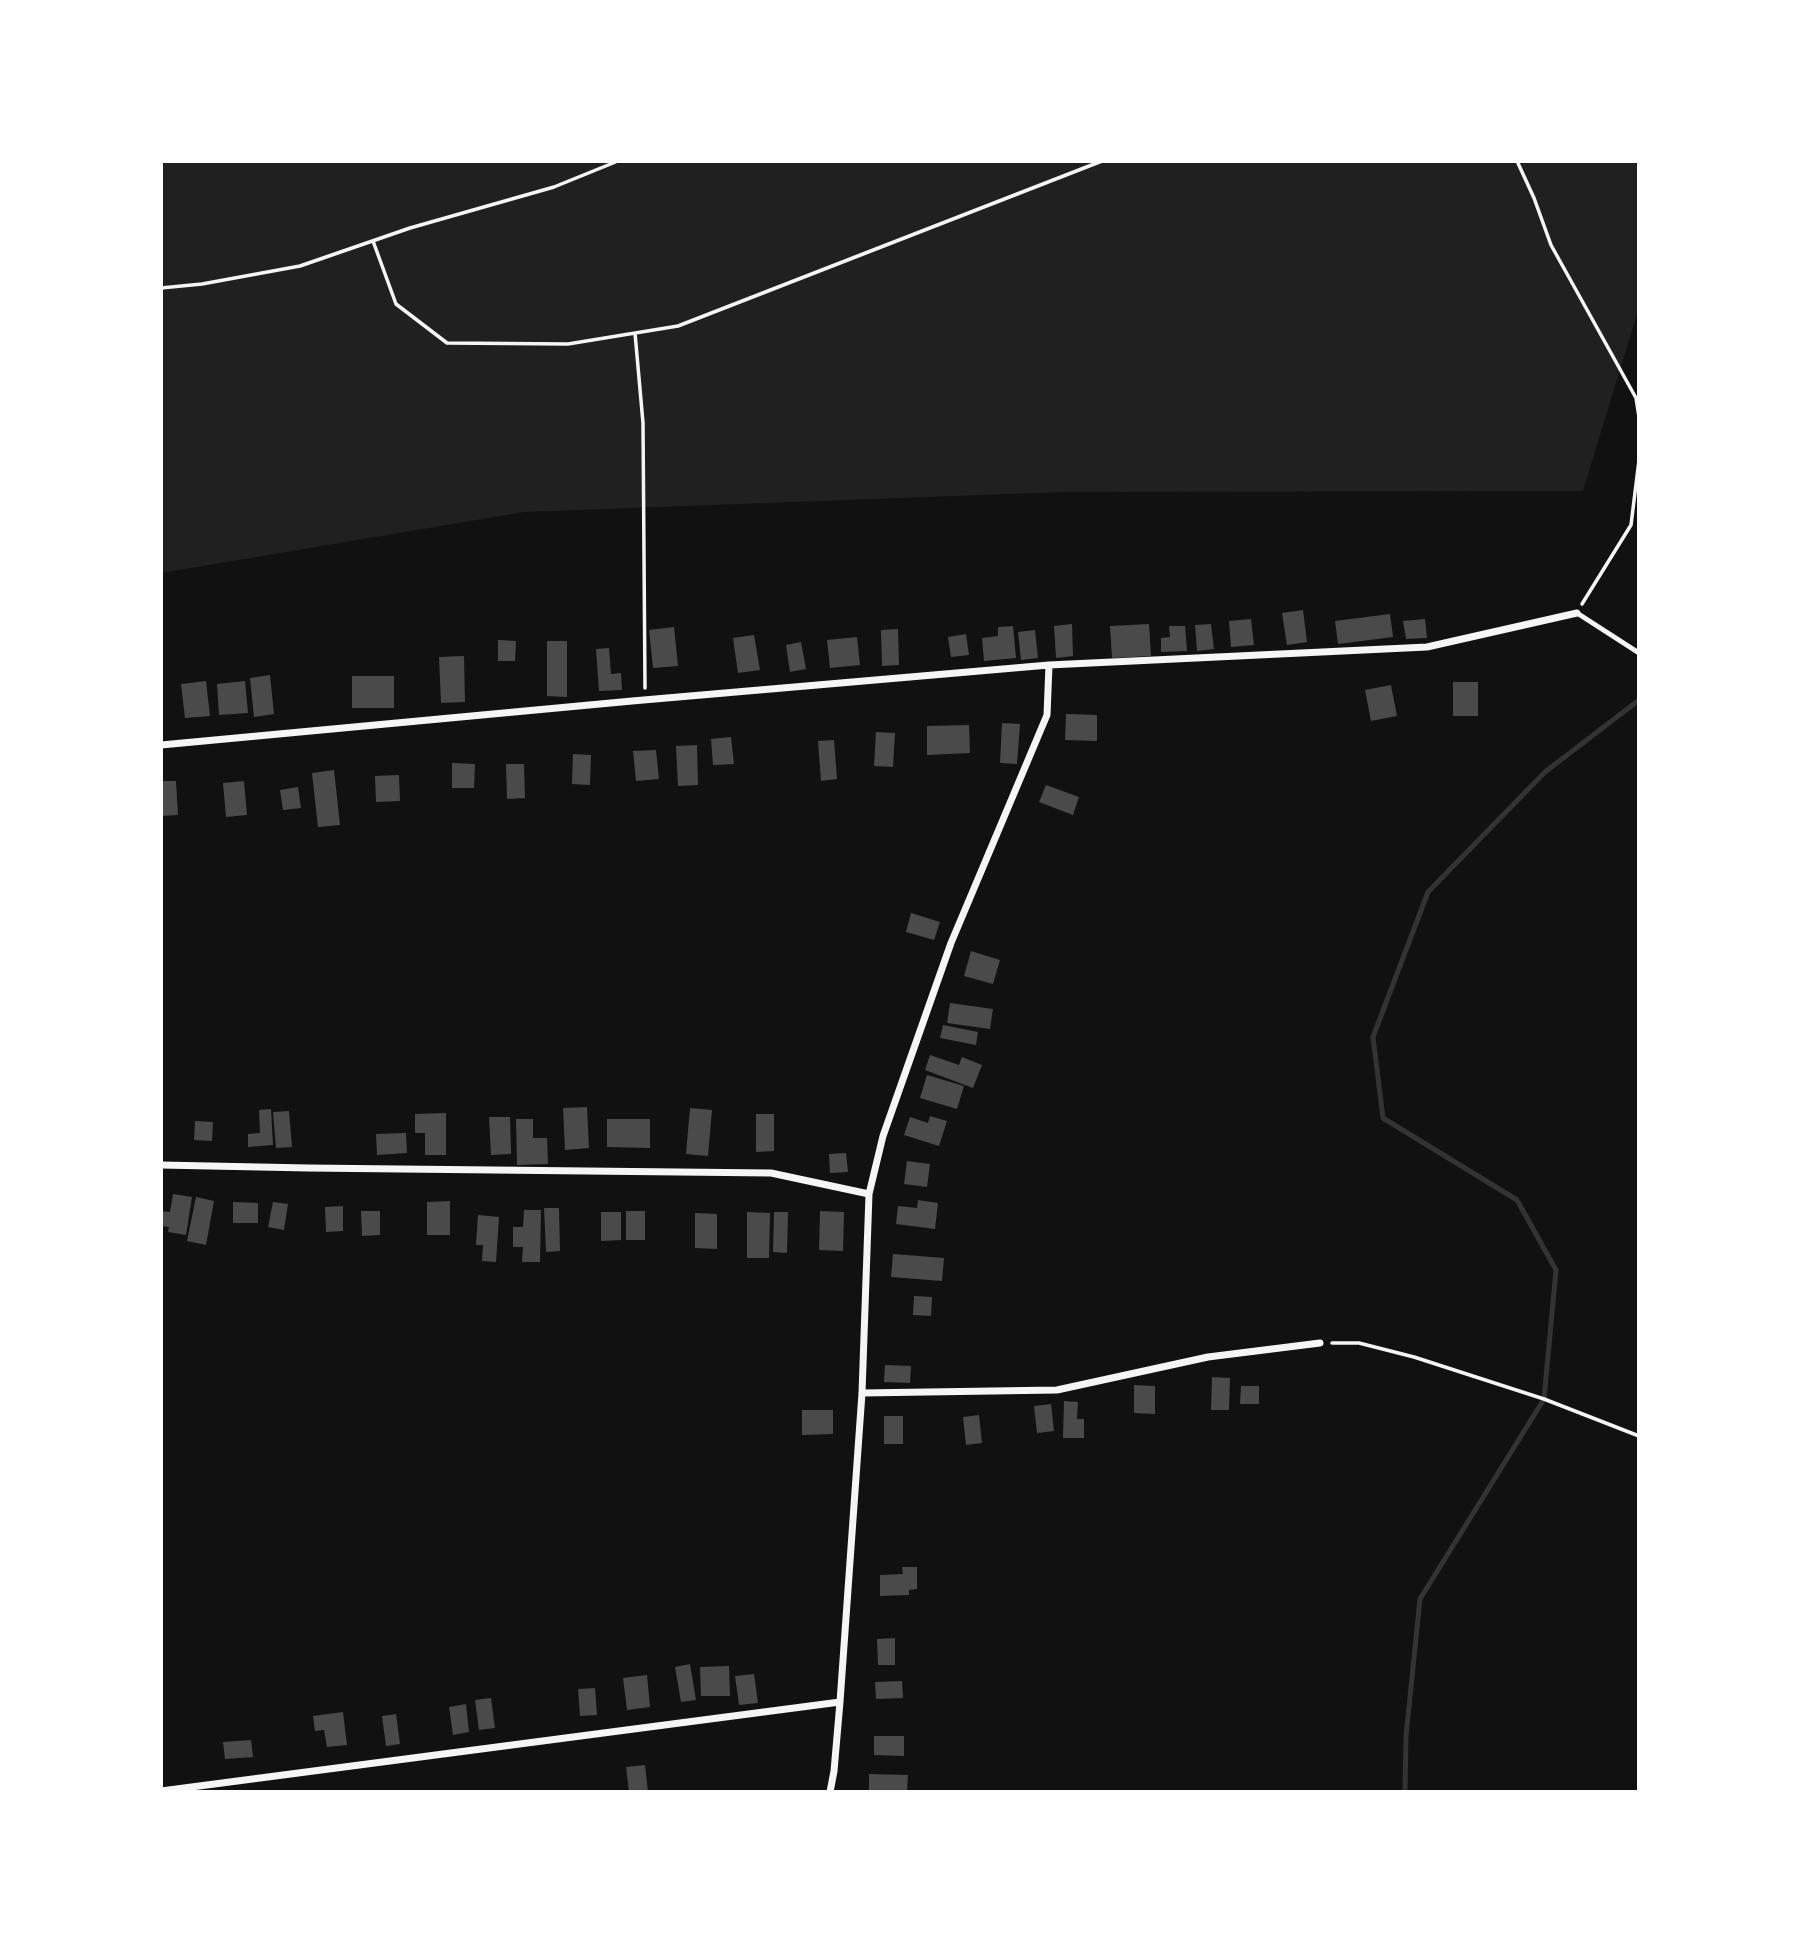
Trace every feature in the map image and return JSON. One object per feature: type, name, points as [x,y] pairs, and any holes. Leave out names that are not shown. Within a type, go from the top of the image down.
[{"type":"street","points":[[161,745],[1049,666],[1427,647],[1577,613]]},
{"type":"street","points":[[830,1792],[840,1702],[862,1393],[869,1194],[883,1136],[951,943],[1047,715],[1049,666]]},
{"type":"street","points":[[161,1165],[771,1173],[869,1194]]},
{"type":"street","points":[[862,1393],[1058,1390],[1208,1357],[1320,1343]]},
{"type":"street","points":[[161,1791],[840,1702]]},
{"type":"lane","points":[[1577,613],[1639,653]]},
{"type":"path","points":[[161,288],[202,284],[300,266],[410,228],[554,187],[618,161]]},
{"type":"path","points":[[373,241],[397,304],[447,342],[568,344],[678,326],[1102,161]]},
{"type":"path","points":[[1517,161],[1551,245],[1636,398],[1639,417]]},
{"type":"path","points":[[635,333],[643,422],[645,700]]},
{"type":"path","points":[[1577,613],[1631,525],[1639,460]]},
{"type":"path","points":[[1320,1343],[1359,1343],[1414,1357],[1544,1399],[1639,1436]]},
{"type":"shaded area","points":[[161,161],[1639,161],[1639,307],[1583,491],[1061,492],[524,512],[161,573]]},
{"type":"building","points":[[1303,610],[1307,642],[1287,645],[1282,613]]},
{"type":"building","points":[[1390,614],[1393,637],[1338,644],[1335,621]]},
{"type":"building","points":[[1251,619],[1254,645],[1231,647],[1229,621]]},
{"type":"building","points":[[1425,619],[1427,638],[1406,639],[1403,621]]},
{"type":"building","points":[[1072,624],[1073,656],[1056,658],[1054,626]]},
{"type":"building","points":[[1149,624],[1151,656],[1112,658],[1110,626]]},
{"type":"building","points":[[1211,624],[1214,649],[1197,651],[1195,625]]},
{"type":"building","points":[[1013,626],[1016,658],[984,661],[982,638],[998,636],[998,627]]},
{"type":"building","points":[[1169,626],[1185,626],[1187,651],[1161,652],[1161,638],[1170,637]]},
{"type":"building","points":[[674,627],[678,666],[653,668],[649,630]]},
{"type":"building","points":[[898,629],[899,665],[882,666],[881,630]]},
{"type":"building","points":[[1035,630],[1038,658],[1021,660],[1018,632]]},
{"type":"building","points":[[966,634],[969,655],[951,657],[948,637]]},
{"type":"building","points":[[754,635],[760,670],[738,673],[733,638]]},
{"type":"building","points":[[857,637],[860,665],[830,668],[827,640]]},
{"type":"building","points":[[498,640],[516,641],[515,661],[498,661]]},
{"type":"building","points":[[547,641],[567,641],[567,697],[547,696]]},
{"type":"building","points":[[801,642],[806,669],[790,672],[786,645]]},
{"type":"building","points":[[609,648],[611,674],[621,673],[622,690],[599,691],[596,649]]},
{"type":"building","points":[[464,656],[465,702],[441,703],[439,657]]},
{"type":"building","points":[[270,675],[274,714],[254,717],[250,678]]},
{"type":"building","points":[[352,676],[394,676],[394,708],[352,708]]},
{"type":"building","points":[[206,681],[210,716],[185,718],[181,684]]},
{"type":"building","points":[[245,681],[248,713],[219,715],[217,684]]},
{"type":"building","points":[[1453,682],[1478,682],[1478,716],[1453,716]]},
{"type":"building","points":[[1391,685],[1397,716],[1371,721],[1365,690]]},
{"type":"building","points":[[1066,714],[1097,715],[1097,741],[1065,740]]},
{"type":"building","points":[[1002,723],[1020,724],[1017,764],[1000,763]]},
{"type":"building","points":[[969,725],[970,753],[927,755],[927,726]]},
{"type":"building","points":[[876,732],[895,733],[893,767],[874,766]]},
{"type":"building","points":[[731,737],[734,764],[713,765],[711,739]]},
{"type":"building","points":[[834,740],[837,779],[821,781],[818,741]]},
{"type":"building","points":[[697,745],[698,785],[678,786],[676,746]]},
{"type":"building","points":[[656,750],[659,779],[636,781],[633,751]]},
{"type":"building","points":[[573,754],[591,755],[590,785],[572,784]]},
{"type":"building","points":[[452,763],[475,764],[474,788],[452,788]]},
{"type":"building","points":[[506,764],[524,764],[525,798],[507,799]]},
{"type":"building","points":[[334,770],[340,825],[318,827],[312,773]]},
{"type":"building","points":[[399,775],[400,801],[376,802],[375,776]]},
{"type":"building","points":[[161,781],[176,781],[178,815],[161,816]]},
{"type":"building","points":[[244,781],[247,815],[226,817],[223,783]]},
{"type":"building","points":[[1046,785],[1079,797],[1073,815],[1039,802]]},
{"type":"building","points":[[298,787],[301,808],[283,810],[280,790]]},
{"type":"building","points":[[911,913],[940,922],[934,940],[906,932]]},
{"type":"building","points":[[971,951],[1000,960],[993,984],[964,976]]},
{"type":"building","points":[[950,1003],[993,1009],[990,1029],[947,1023]]},
{"type":"building","points":[[943,1025],[978,1032],[976,1045],[940,1038]]},
{"type":"building","points":[[930,1055],[959,1065],[962,1057],[982,1065],[973,1088],[925,1070]]},
{"type":"building","points":[[927,1075],[964,1086],[957,1109],[920,1098]]},
{"type":"building","points":[[587,1107],[589,1148],[565,1150],[563,1108]]},
{"type":"building","points":[[690,1108],[712,1110],[708,1156],[686,1154]]},
{"type":"building","points":[[271,1109],[273,1145],[248,1147],[248,1134],[260,1133],[259,1110]]},
{"type":"building","points":[[289,1111],[292,1147],[276,1148],[273,1112]]},
{"type":"building","points":[[446,1113],[446,1155],[425,1155],[425,1133],[415,1133],[415,1114]]},
{"type":"building","points":[[756,1114],[774,1114],[774,1151],[756,1152]]},
{"type":"building","points":[[930,1116],[947,1121],[939,1146],[904,1135],[910,1117],[928,1123]]},
{"type":"building","points":[[489,1117],[510,1117],[511,1154],[491,1155]]},
{"type":"building","points":[[516,1119],[533,1119],[533,1138],[547,1138],[548,1164],[517,1165]]},
{"type":"building","points":[[607,1119],[650,1119],[650,1148],[607,1147]]},
{"type":"building","points":[[195,1121],[213,1122],[212,1141],[194,1140]]},
{"type":"building","points":[[406,1133],[407,1153],[377,1155],[376,1134]]},
{"type":"building","points":[[846,1153],[848,1172],[830,1173],[829,1154]]},
{"type":"building","points":[[907,1161],[930,1164],[927,1187],[904,1184]]},
{"type":"building","points":[[173,1194],[192,1197],[186,1235],[168,1232],[169,1227],[161,1226],[162,1211],[170,1212]]},
{"type":"building","points":[[196,1197],[214,1201],[206,1245],[187,1241]]},
{"type":"building","points":[[918,1200],[938,1203],[935,1229],[896,1224],[898,1206],[917,1208]]},
{"type":"building","points":[[450,1201],[450,1235],[427,1235],[427,1202]]},
{"type":"building","points":[[233,1202],[258,1203],[258,1223],[233,1223]]},
{"type":"building","points":[[273,1202],[288,1204],[284,1230],[268,1227]]},
{"type":"building","points":[[343,1206],[343,1231],[326,1232],[325,1207]]},
{"type":"building","points":[[544,1208],[559,1208],[560,1251],[546,1252]]},
{"type":"building","points":[[524,1210],[541,1210],[540,1262],[522,1262],[523,1247],[513,1247],[513,1227],[523,1227]]},
{"type":"building","points":[[361,1211],[380,1211],[380,1235],[362,1236]]},
{"type":"building","points":[[626,1211],[645,1211],[645,1240],[626,1240]]},
{"type":"building","points":[[820,1211],[844,1212],[843,1251],[819,1250]]},
{"type":"building","points":[[601,1212],[621,1212],[621,1240],[601,1241]]},
{"type":"building","points":[[747,1212],[770,1213],[769,1258],[747,1258]]},
{"type":"building","points":[[774,1212],[788,1212],[787,1253],[773,1252]]},
{"type":"building","points":[[695,1213],[717,1214],[717,1249],[695,1248]]},
{"type":"building","points":[[478,1215],[499,1217],[496,1262],[482,1261],[483,1245],[476,1245]]},
{"type":"building","points":[[893,1254],[944,1258],[942,1281],[891,1277]]},
{"type":"building","points":[[914,1296],[932,1297],[931,1316],[913,1315]]},
{"type":"building","points":[[885,1365],[911,1366],[910,1383],[884,1382]]},
{"type":"building","points":[[1212,1377],[1230,1378],[1229,1410],[1211,1410]]},
{"type":"building","points":[[1134,1385],[1155,1386],[1155,1414],[1134,1413]]},
{"type":"building","points":[[1241,1386],[1259,1386],[1259,1404],[1240,1404]]},
{"type":"building","points":[[1064,1401],[1078,1402],[1077,1419],[1084,1419],[1084,1438],[1063,1438]]},
{"type":"building","points":[[1051,1404],[1054,1431],[1037,1433],[1034,1406]]},
{"type":"building","points":[[802,1410],[833,1410],[833,1434],[802,1435]]},
{"type":"building","points":[[979,1415],[982,1443],[966,1445],[963,1417]]},
{"type":"building","points":[[884,1416],[903,1416],[903,1444],[884,1444]]},
{"type":"building","points":[[902,1567],[917,1567],[917,1589],[909,1590],[909,1595],[880,1596],[880,1575],[903,1574]]},
{"type":"building","points":[[895,1638],[895,1665],[878,1665],[877,1639]]},
{"type":"building","points":[[690,1664],[696,1700],[681,1702],[675,1667]]},
{"type":"building","points":[[729,1666],[730,1696],[701,1696],[700,1667]]},
{"type":"building","points":[[754,1674],[758,1703],[739,1705],[735,1676]]},
{"type":"building","points":[[647,1675],[650,1707],[627,1710],[623,1678]]},
{"type":"building","points":[[902,1681],[903,1698],[876,1699],[875,1682]]},
{"type":"building","points":[[595,1688],[597,1715],[580,1716],[578,1689]]},
{"type":"building","points":[[491,1698],[495,1728],[479,1730],[475,1700]]},
{"type":"building","points":[[466,1704],[469,1732],[453,1735],[449,1707]]},
{"type":"building","points":[[343,1712],[347,1745],[327,1747],[324,1730],[315,1731],[313,1716]]},
{"type":"building","points":[[396,1714],[400,1744],[386,1746],[382,1716]]},
{"type":"building","points":[[874,1736],[904,1736],[904,1756],[874,1755]]},
{"type":"building","points":[[251,1740],[253,1757],[225,1759],[223,1742]]},
{"type":"building","points":[[645,1765],[648,1792],[629,1792],[626,1767]]},
{"type":"building","points":[[869,1774],[908,1775],[907,1792],[869,1792]]},
{"type":"waterway","points":[[1405,1792],[1406,1736],[1420,1599],[1544,1399],[1556,1270],[1517,1200],[1383,1118],[1373,1037],[1428,892],[1545,772],[1639,700]]}]
